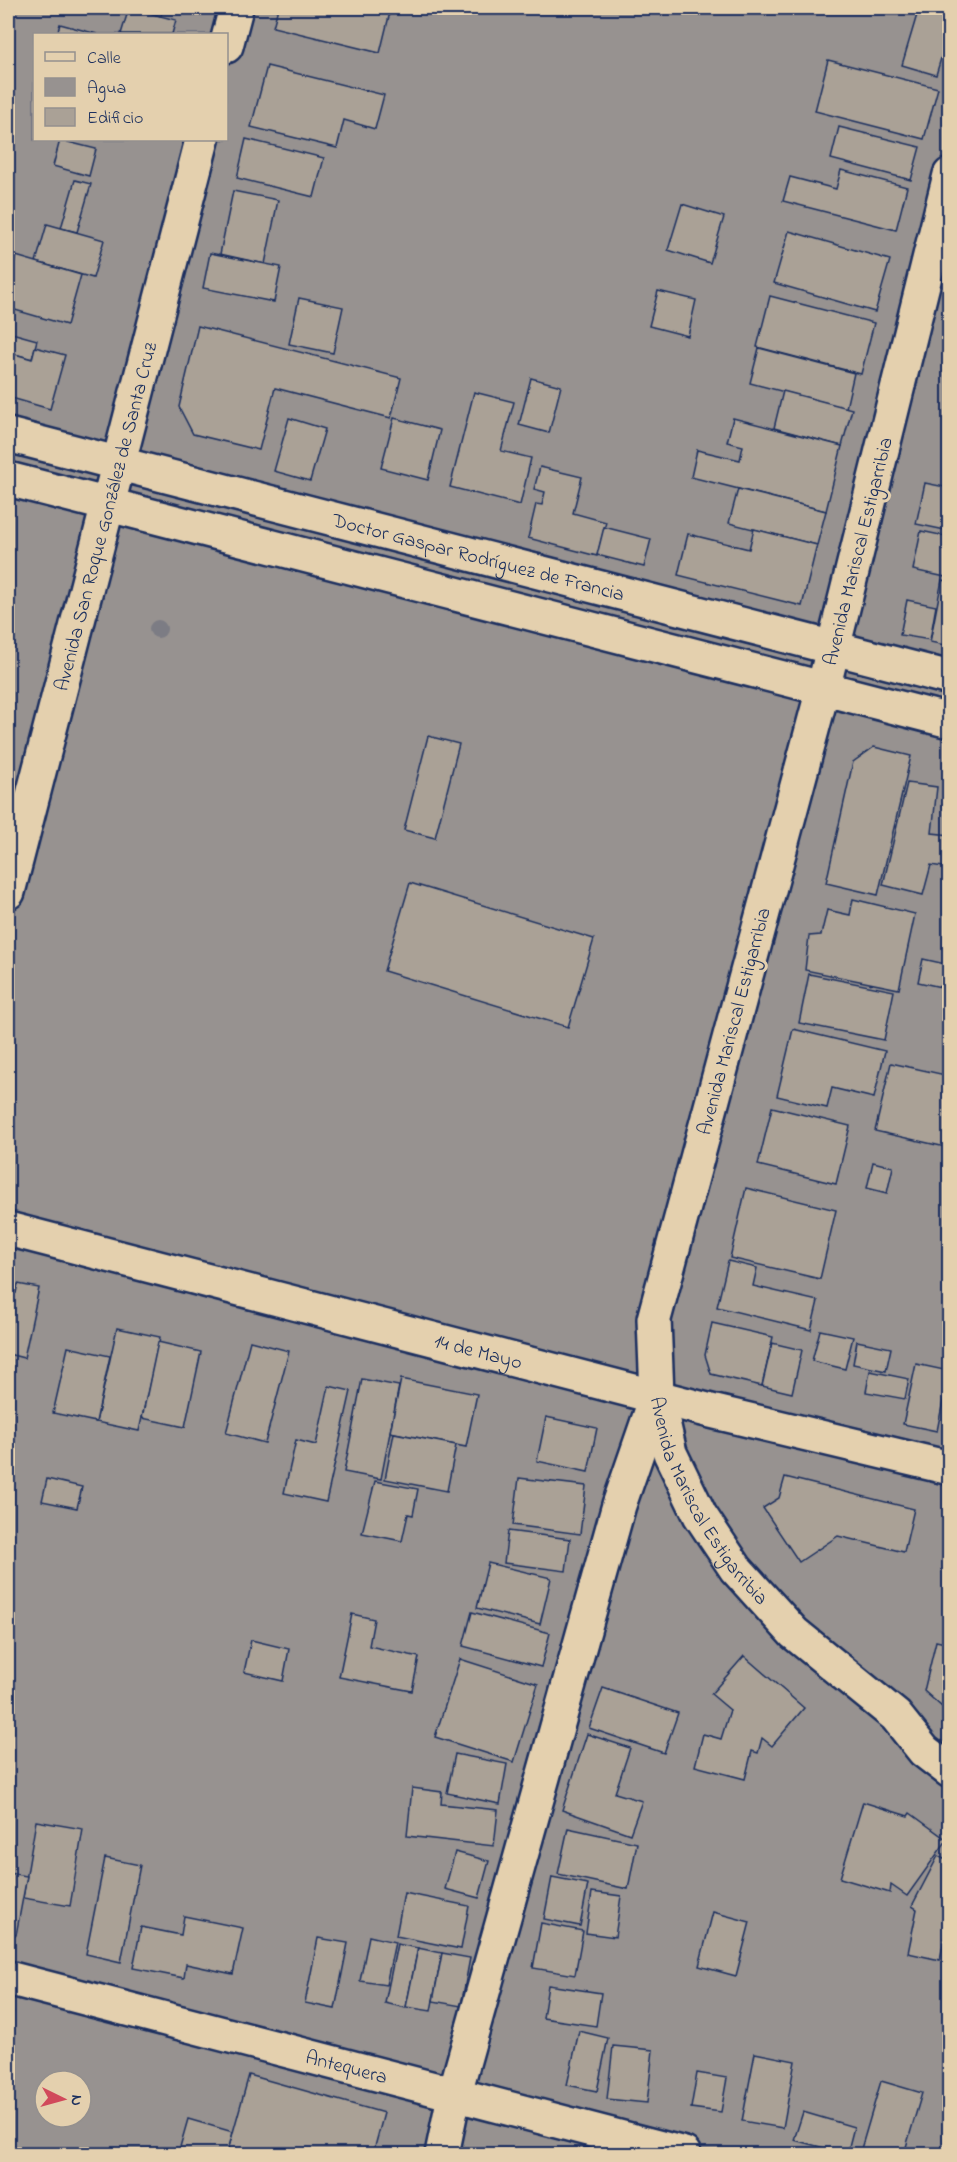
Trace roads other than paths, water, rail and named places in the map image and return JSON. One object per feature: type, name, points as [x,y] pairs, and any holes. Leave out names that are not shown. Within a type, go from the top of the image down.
[{"type":"main road","points":[[228,38],[236,8]]},
{"type":"main road","name":"Avenida San Roque González de Santa Cruz","points":[[8,892],[202,141]]},
{"type":"main road","name":"Avenida Mariscal Estigarribia","points":[[950,175],[823,689],[654,1319],[657,1395],[670,1454],[700,1515],[736,1569],[794,1633],[896,1716],[924,1751],[950,1771]]},
{"type":"main road","name":"Doctor Gaspar Rodríguez de Francia","points":[[8,435],[950,678]]},
{"type":"main road","points":[[8,479],[108,507],[950,721]]},
{"type":"main road","name":"14 de Mayo","points":[[8,1229],[657,1395],[711,1411],[950,1467]]},
{"type":"main road","points":[[442,2154],[454,2096],[619,1505],[657,1395]]},
{"type":"main road","points":[[896,1716],[950,1751]]},
{"type":"main road","name":"Antequera","points":[[8,1978],[454,2096],[684,2154]]},
{"type":"water","points":[[8,8],[949,8],[949,2154],[8,2154]]}]
